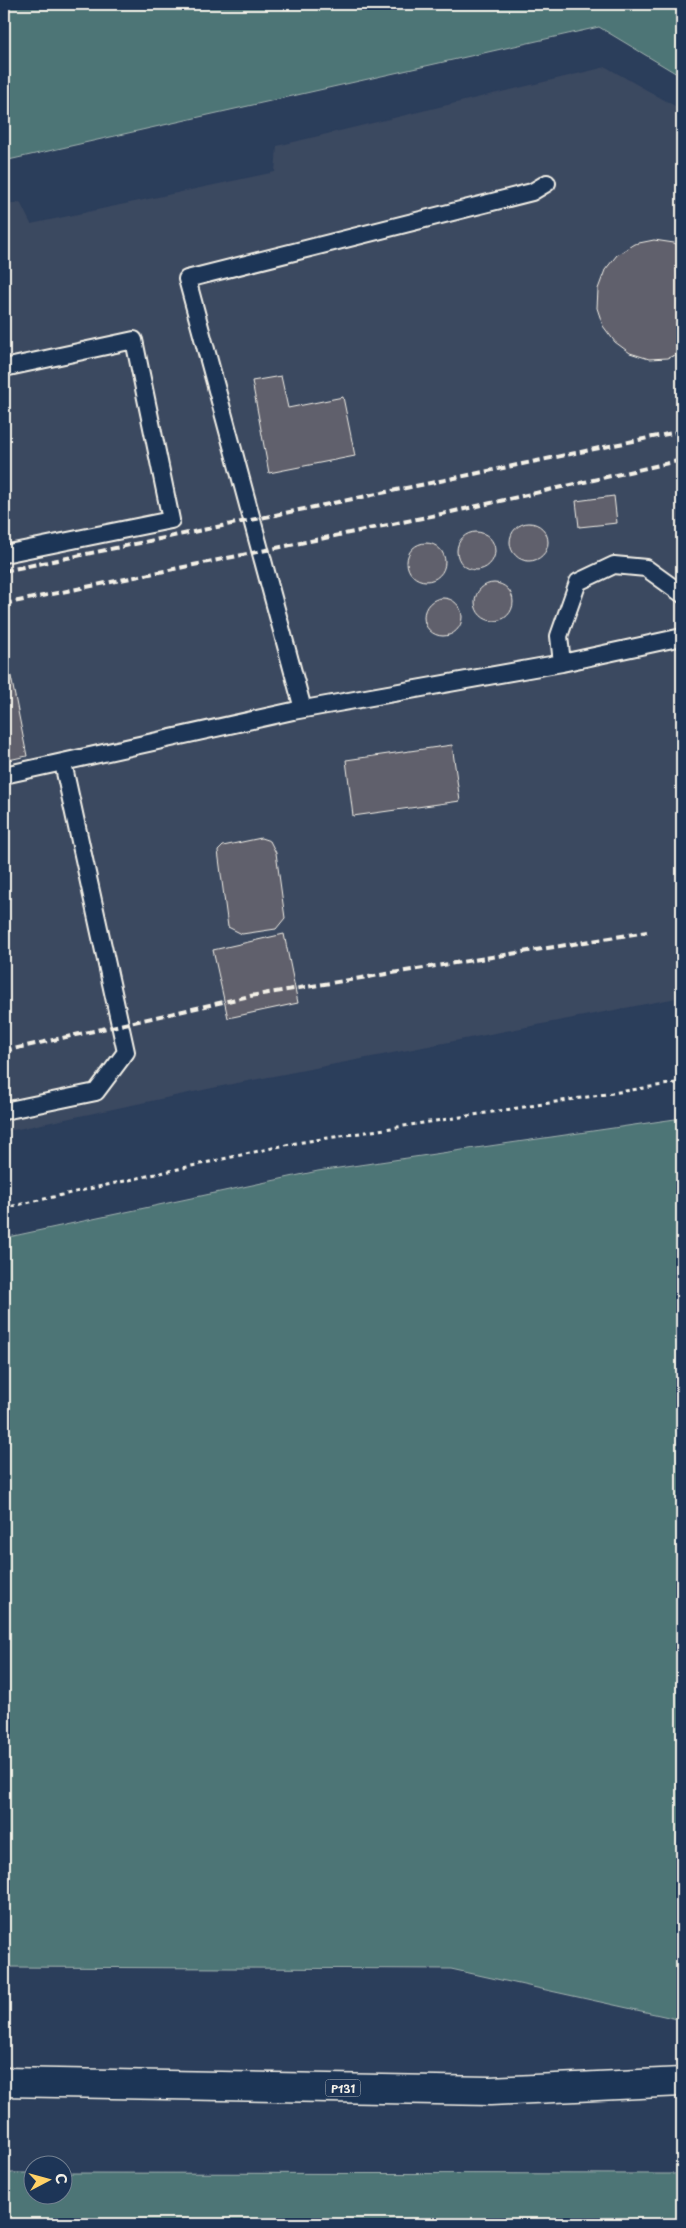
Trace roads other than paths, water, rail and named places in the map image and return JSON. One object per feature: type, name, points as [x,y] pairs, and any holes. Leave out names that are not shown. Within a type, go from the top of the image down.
[{"type":"main road","name":"Р131","points":[[4,2082],[490,2091],[682,2082]]},
{"type":"lane","points":[[303,709],[187,279],[532,192],[548,183]]},
{"type":"lane","points":[[4,368],[134,340],[172,520],[4,554]]},
{"type":"lane","points":[[562,663],[559,636],[578,582],[614,565],[646,568],[682,594]]},
{"type":"lane","points":[[4,775],[303,709],[562,663],[682,637]]},
{"type":"lane","points":[[4,1111],[96,1092],[126,1052],[63,763]]},
{"type":"railway","points":[[4,571],[682,431]]},
{"type":"railway","points":[[4,604],[451,512],[682,460]]},
{"type":"railway","points":[[4,1051],[250,996],[647,932]]}]
